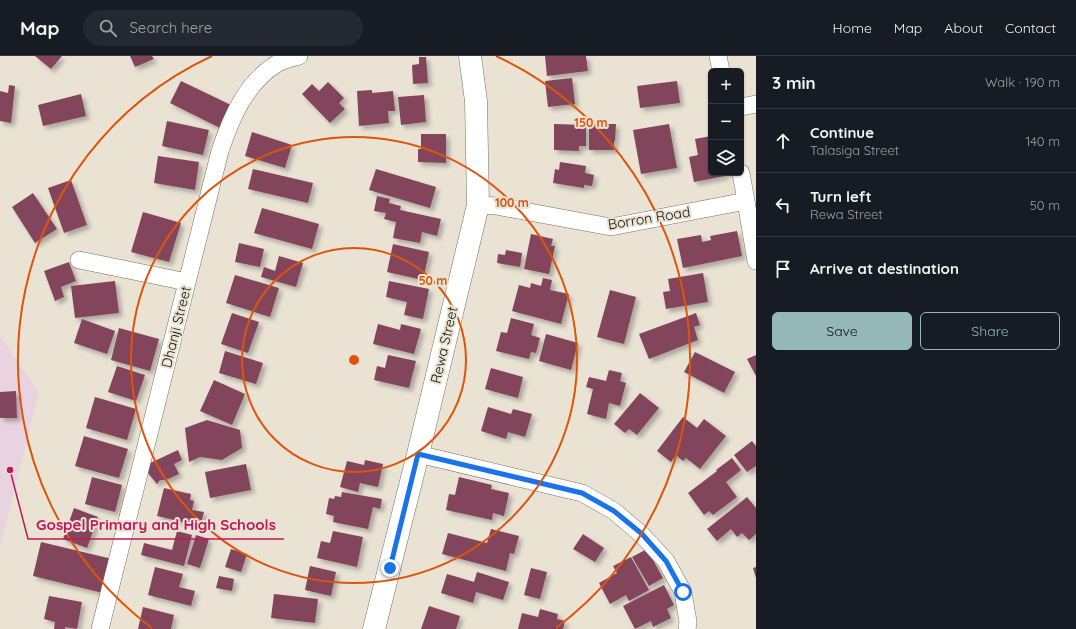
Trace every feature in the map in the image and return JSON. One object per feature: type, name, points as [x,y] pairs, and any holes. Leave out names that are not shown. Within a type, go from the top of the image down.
[{"type":"main road","name":"Rewa Street","points":[[374,629],[478,204],[476,101],[470,56]]},
{"type":"street","name":"Dhanji Street","points":[[100,629],[220,151],[231,121],[241,101],[256,80],[279,63],[299,56]]},
{"type":"street","points":[[718,56],[720,68]]},
{"type":"street","points":[[744,106],[756,104]]},
{"type":"street","points":[[742,176],[756,261]]},
{"type":"street","name":"Borron Road","points":[[478,204],[611,227],[746,200]]},
{"type":"street","points":[[79,260],[187,282]]},
{"type":"street","points":[[418,454],[582,493],[614,511],[642,534],[666,561],[683,592],[688,629]]},
{"type":"shaded area","points":[[0,336],[39,393],[0,547]]},
{"type":"building","points":[[35,56],[62,56],[51,69]]},
{"type":"building","points":[[130,56],[152,56],[154,59],[135,67]]},
{"type":"building","points":[[545,56],[586,56],[588,71],[547,76]]},
{"type":"building","points":[[419,57],[426,57],[428,83],[413,84],[412,65],[419,64]]},
{"type":"building","points":[[572,78],[575,104],[548,107],[545,81]]},
{"type":"building","points":[[181,81],[231,105],[220,128],[170,103]]},
{"type":"building","points":[[677,81],[680,103],[640,108],[637,86]]},
{"type":"building","points":[[328,82],[344,98],[339,103],[345,109],[330,123],[302,94],[312,84],[319,91]]},
{"type":"building","points":[[9,85],[15,86],[11,123],[0,121],[0,91],[8,93]]},
{"type":"building","points":[[372,90],[372,93],[393,91],[395,111],[388,111],[389,123],[359,126],[357,91]]},
{"type":"building","points":[[81,94],[86,116],[43,126],[38,105]]},
{"type":"building","points":[[424,95],[426,122],[401,125],[398,97]]},
{"type":"building","points":[[167,121],[209,130],[203,155],[162,146]]},
{"type":"building","points":[[554,124],[586,125],[586,146],[579,146],[579,151],[554,150]]},
{"type":"building","points":[[589,124],[616,124],[614,150],[589,150]]},
{"type":"building","points":[[669,124],[677,168],[641,174],[633,130]]},
{"type":"building","points":[[252,132],[292,145],[285,168],[245,156]]},
{"type":"building","points":[[421,134],[446,134],[446,163],[418,162],[418,149],[421,149]]},
{"type":"building","points":[[708,137],[708,176],[725,176],[694,182],[689,157],[698,155],[695,139]]},
{"type":"building","points":[[158,156],[199,162],[195,190],[154,183]]},
{"type":"building","points":[[560,162],[586,166],[585,173],[594,175],[592,186],[584,185],[584,188],[553,183],[555,169],[559,170]]},
{"type":"building","points":[[253,169],[313,183],[308,203],[248,189]]},
{"type":"building","points":[[376,169],[436,187],[430,208],[369,190]]},
{"type":"building","points":[[71,180],[87,225],[64,233],[48,188]]},
{"type":"building","points":[[33,193],[57,229],[35,243],[12,207]]},
{"type":"building","points":[[377,196],[390,199],[389,203],[401,206],[400,210],[441,219],[437,236],[422,232],[420,243],[393,238],[396,222],[384,219],[386,213],[374,211]]},
{"type":"building","points":[[262,208],[319,224],[312,249],[254,233]]},
{"type":"building","points":[[143,212],[181,223],[169,262],[131,252]]},
{"type":"building","points":[[737,231],[742,256],[683,268],[677,239],[701,235],[702,242],[711,240],[710,236]]},
{"type":"building","points":[[531,234],[553,239],[551,246],[555,246],[549,274],[524,269]]},
{"type":"building","points":[[239,243],[264,249],[260,267],[235,262]]},
{"type":"building","points":[[393,244],[429,252],[423,280],[387,272]]},
{"type":"building","points":[[506,250],[522,253],[520,267],[497,263],[498,254],[505,255]]},
{"type":"building","points":[[279,256],[303,263],[296,287],[261,277],[264,267],[275,271]]},
{"type":"building","points":[[69,262],[76,281],[61,287],[64,297],[55,301],[44,271]]},
{"type":"building","points":[[703,273],[708,302],[666,309],[663,292],[670,291],[668,279]]},
{"type":"building","points":[[235,275],[279,288],[270,317],[226,303]]},
{"type":"building","points":[[543,278],[552,280],[550,290],[569,294],[561,324],[512,311],[519,285],[530,288],[531,283],[541,286]]},
{"type":"building","points":[[115,281],[119,313],[75,318],[71,286]]},
{"type":"building","points":[[389,281],[429,289],[423,319],[404,315],[407,302],[386,297]]},
{"type":"building","points":[[610,290],[636,297],[624,344],[597,337]]},
{"type":"building","points":[[232,313],[259,322],[248,353],[221,344]]},
{"type":"building","points":[[696,313],[700,325],[694,327],[698,340],[649,359],[639,334]]},
{"type":"building","points":[[511,318],[534,324],[531,335],[540,338],[536,353],[531,352],[529,359],[496,351],[501,332],[507,333]]},
{"type":"building","points":[[82,319],[115,331],[107,354],[74,343]]},
{"type":"building","points":[[378,324],[400,330],[401,324],[421,329],[414,354],[373,344]]},
{"type":"building","points":[[119,328],[159,339],[150,371],[111,360]]},
{"type":"building","points":[[546,334],[578,343],[571,370],[539,361]]},
{"type":"building","points":[[225,351],[263,363],[256,384],[219,373]]},
{"type":"building","points":[[695,352],[735,372],[724,393],[684,372]]},
{"type":"building","points":[[388,355],[416,361],[409,388],[374,380],[377,366],[385,368]]},
{"type":"building","points":[[756,355],[756,376],[747,359]]},
{"type":"building","points":[[117,366],[145,375],[136,401],[108,392]]},
{"type":"building","points":[[491,368],[523,377],[518,398],[485,389]]},
{"type":"building","points":[[609,370],[622,373],[620,381],[626,383],[620,406],[609,403],[606,419],[587,414],[593,389],[586,387],[589,377],[606,381]]},
{"type":"building","points":[[214,380],[245,394],[232,425],[200,411]]},
{"type":"building","points":[[16,391],[17,418],[0,418],[0,392]]},
{"type":"building","points":[[640,393],[659,408],[637,435],[629,429],[625,433],[614,424]]},
{"type":"building","points":[[95,397],[136,409],[127,440],[86,428]]},
{"type":"building","points":[[488,407],[511,414],[513,409],[532,414],[525,437],[508,432],[506,439],[481,431]]},
{"type":"building","points":[[683,417],[697,428],[704,419],[726,436],[700,469],[686,458],[683,461],[676,455],[671,462],[657,451]]},
{"type":"building","points":[[207,420],[240,430],[242,448],[222,460],[200,457],[189,462],[185,428]]},
{"type":"building","points":[[84,436],[128,449],[119,478],[75,466]]},
{"type":"building","points":[[752,441],[756,446],[756,466],[747,472],[734,455]]},
{"type":"building","points":[[178,450],[182,460],[174,464],[179,474],[166,480],[160,480],[157,484],[147,472],[148,464]]},
{"type":"building","points":[[732,458],[741,470],[726,482],[737,497],[713,515],[709,511],[704,515],[688,493]]},
{"type":"building","points":[[365,460],[383,464],[378,487],[360,483],[358,492],[340,487],[347,461],[364,465]]},
{"type":"building","points":[[246,464],[251,490],[210,498],[205,472]]},
{"type":"building","points":[[92,477],[122,485],[115,512],[85,504]]},
{"type":"building","points":[[459,477],[492,485],[491,489],[509,493],[504,516],[493,513],[492,520],[446,510],[449,494],[455,495]]},
{"type":"building","points":[[164,488],[191,494],[190,500],[194,501],[192,510],[204,512],[200,526],[157,516]]},
{"type":"building","points":[[342,492],[382,499],[380,509],[373,507],[368,529],[333,522],[334,516],[326,514],[329,498],[334,499],[335,496],[341,497]]},
{"type":"building","points":[[747,497],[756,508],[756,534],[749,540],[742,533],[737,537],[731,529],[717,541],[707,529]]},
{"type":"building","points":[[74,508],[98,517],[87,548],[63,539]]},
{"type":"building","points":[[491,529],[519,536],[514,554],[510,553],[506,571],[442,554],[448,533],[487,543]]},
{"type":"building","points":[[177,531],[192,535],[184,566],[141,555],[144,543],[172,550]]},
{"type":"building","points":[[333,531],[363,537],[357,567],[317,558],[321,541],[330,543]]},
{"type":"building","points":[[583,534],[604,548],[595,562],[573,549]]},
{"type":"building","points":[[196,535],[209,539],[200,568],[187,564]]},
{"type":"building","points":[[41,542],[112,559],[103,593],[33,576]]},
{"type":"building","points":[[231,549],[247,554],[241,572],[225,567]]},
{"type":"building","points":[[647,549],[663,578],[649,586],[632,557]]},
{"type":"building","points":[[631,557],[649,590],[629,601],[626,595],[610,604],[599,583],[617,573],[613,566]]},
{"type":"building","points":[[310,566],[336,572],[331,596],[305,590]]},
{"type":"building","points":[[155,567],[183,574],[179,587],[195,591],[191,606],[148,595]]},
{"type":"building","points":[[756,567],[756,578],[753,568]]},
{"type":"building","points":[[531,568],[547,572],[540,599],[524,595]]},
{"type":"building","points":[[477,572],[509,582],[503,600],[476,592],[473,603],[441,593],[447,574],[474,582]]},
{"type":"building","points":[[219,576],[234,579],[232,591],[216,588]]},
{"type":"building","points":[[664,585],[674,605],[667,609],[671,618],[653,627],[651,621],[635,629],[623,606]]},
{"type":"building","points":[[274,594],[318,599],[315,623],[271,618]]},
{"type":"building","points":[[49,596],[82,602],[77,629],[65,627],[65,629],[54,629],[55,622],[44,619]]},
{"type":"building","points":[[429,606],[460,616],[456,629],[421,629]]},
{"type":"building","points":[[143,607],[174,615],[171,629],[138,629]]},
{"type":"building","points":[[540,609],[558,614],[557,619],[565,621],[563,629],[518,629],[522,613],[538,617]]},
{"type":"place","name":"Gospel Primary and High Schools","points":[[10,470]]},
{"type":"route","points":[[390,568],[418,454],[582,493],[614,511],[642,534],[666,561],[683,592]]}]
